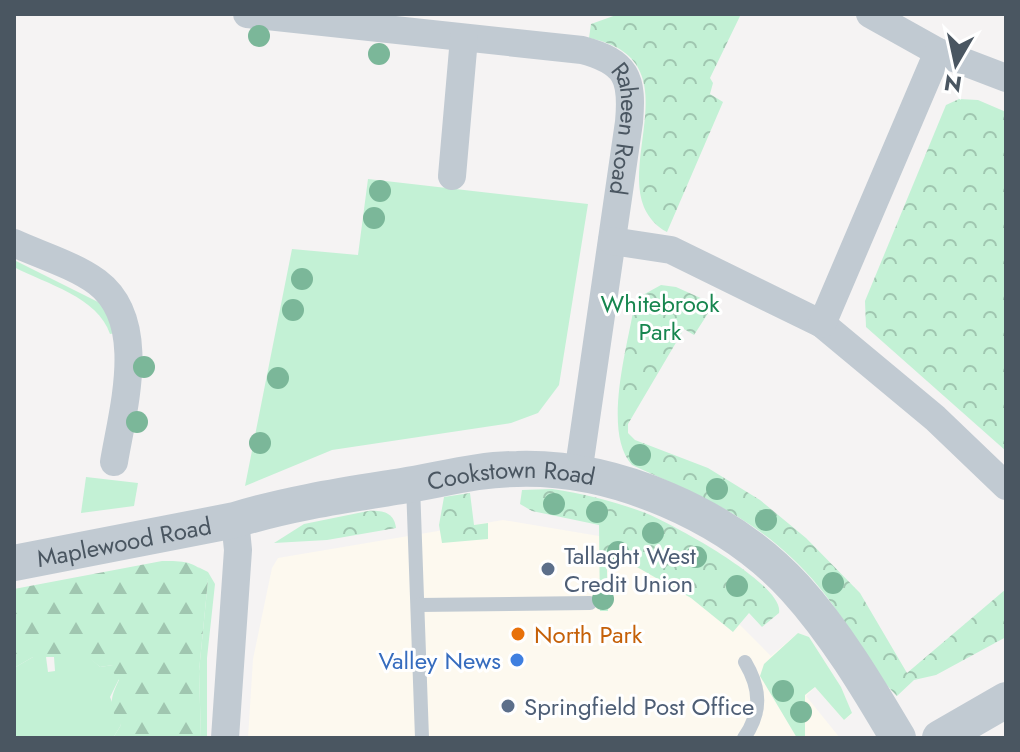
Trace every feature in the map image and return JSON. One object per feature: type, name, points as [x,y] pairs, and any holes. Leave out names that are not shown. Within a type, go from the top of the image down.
[{"type":"street","name":"Raheen Road","points":[[247,14],[582,50],[609,59],[624,72],[632,91],[578,474]]},
{"type":"street","points":[[870,14],[938,52],[1006,78]]},
{"type":"street","points":[[452,176],[464,38]]},
{"type":"street","points":[[822,324],[938,52]]},
{"type":"street","points":[[612,241],[671,250],[822,324],[935,418],[1006,486]]},
{"type":"street","points":[[14,243],[94,279],[120,310],[127,347],[124,409],[114,462]]},
{"type":"street","name":"Cookstown Road","points":[[235,520],[269,509],[518,469],[578,474],[628,486],[677,505],[720,528],[782,575],[833,635],[898,738]]},
{"type":"street","points":[[225,738],[238,550],[235,520]]},
{"type":"street","name":"Maplewood Road","points":[[14,563],[235,520]]},
{"type":"street","points":[[940,738],[1006,700]]},
{"type":"lane","points":[[413,484],[422,738]]},
{"type":"lane","points":[[418,605],[590,603]]},
{"type":"lane","points":[[744,738],[757,714],[758,695],[754,677],[745,662]]},
{"type":"shaded area","points":[[503,520],[599,536],[617,544],[716,601],[771,656],[798,633],[809,637],[841,687],[852,714],[844,720],[815,687],[806,696],[840,738],[248,738],[253,659],[272,568],[278,558]]},
{"type":"green space","name":"Whitebrook Park","points":[[619,14],[741,14],[710,78],[713,83],[710,94],[723,102],[667,232],[647,212],[640,187],[646,99],[640,72],[623,51],[589,38],[591,24]]},
{"type":"green space","points":[[959,99],[978,100],[1006,112],[1006,451],[866,327],[865,301],[946,105]]},
{"type":"green space","points":[[368,179],[588,204],[559,385],[538,413],[511,423],[332,450],[245,486],[292,249],[358,255]]},
{"type":"green space","points":[[14,260],[102,304],[116,333],[110,334],[104,321],[83,301],[14,267]]},
{"type":"green space","name":"Whitebrook Park","points":[[661,285],[676,287],[714,304],[694,335],[684,329],[628,424],[628,433],[635,440],[708,468],[760,500],[806,538],[860,593],[907,673],[1006,589],[1006,637],[936,675],[914,680],[897,696],[875,670],[819,587],[777,545],[733,514],[632,465],[623,451],[619,433],[622,370],[633,312],[641,296]]},
{"type":"green space","points":[[86,477],[138,483],[134,506],[81,513]]},
{"type":"green space","points":[[552,489],[621,504],[676,528],[723,555],[764,586],[776,601],[779,613],[762,627],[749,613],[733,632],[691,598],[623,559],[607,570],[608,611],[600,611],[599,525],[532,511],[520,504],[522,490]]},
{"type":"green space","points":[[470,493],[474,525],[488,523],[488,539],[442,543],[439,525],[444,497]]},
{"type":"green space","points":[[368,511],[386,513],[393,518],[396,528],[327,540],[274,543],[304,524]]},
{"type":"green space","points":[[162,561],[194,565],[208,580],[199,671],[201,738],[113,738],[121,725],[112,708],[112,698],[119,680],[113,672],[113,665],[100,667],[88,657],[33,657],[14,668],[14,589]]},
{"type":"green space","points":[[198,567],[208,572],[215,584],[207,658],[207,738],[201,738],[199,671],[208,580]]},
{"type":"green space","points":[[798,633],[809,637],[841,687],[852,713],[844,720],[815,687],[805,695],[805,738],[797,738],[760,676],[764,664]]},
{"type":"green space","points":[[33,657],[46,657],[48,672],[55,671],[54,657],[89,657],[100,667],[113,665],[119,679],[110,697],[121,725],[113,738],[14,738],[14,668]]},
{"type":"place","name":"Tallaght West Credit Union","points":[[548,569]]},
{"type":"place","name":"North Park","points":[[518,634]]},
{"type":"place","name":"Valley News","points":[[517,660]]},
{"type":"place","name":"Springfield Post Office","points":[[508,706]]}]
